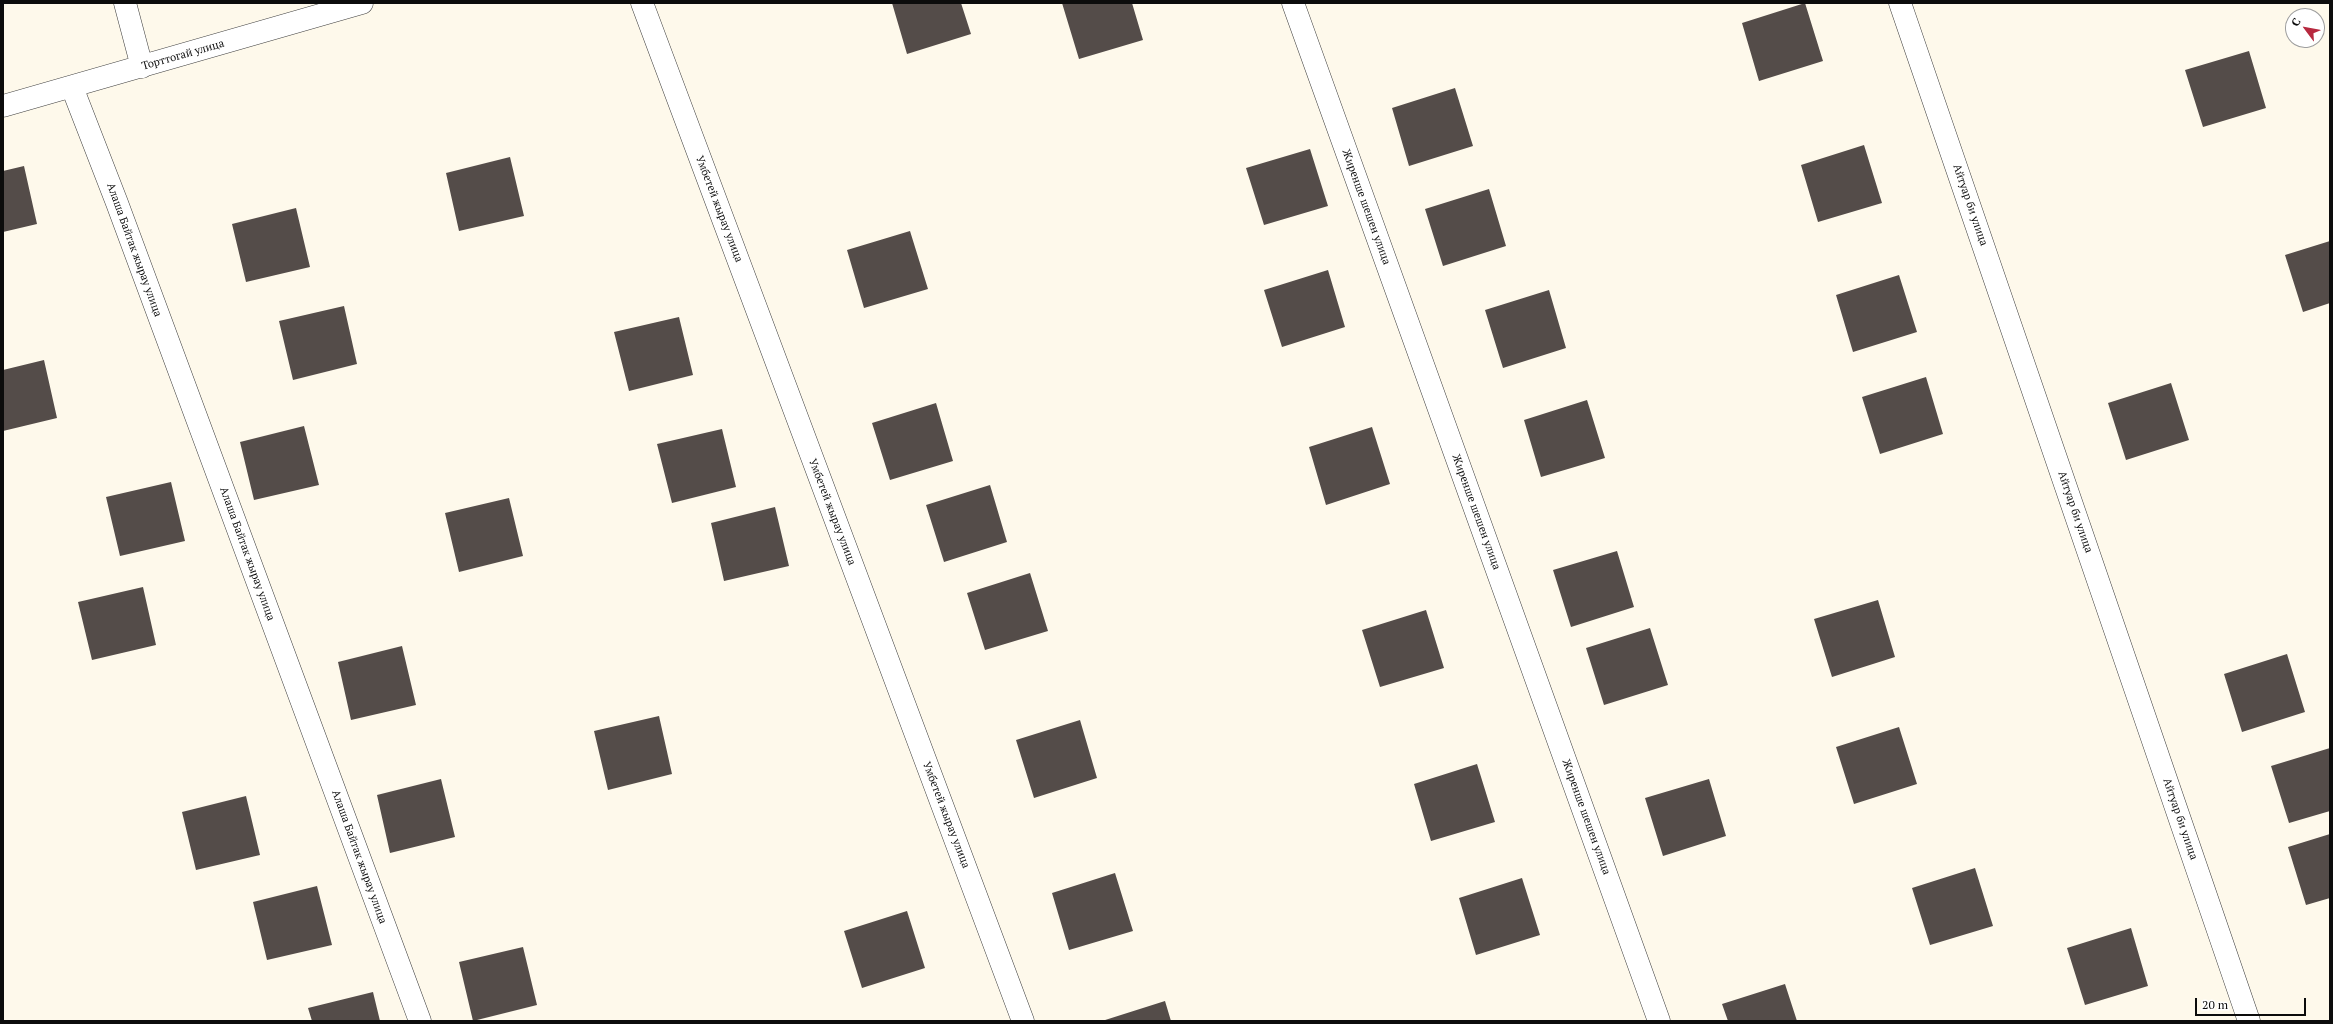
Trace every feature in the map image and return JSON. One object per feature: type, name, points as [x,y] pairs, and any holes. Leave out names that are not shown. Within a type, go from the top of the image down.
[{"type":"street","points":[[125,3],[142,67]]},
{"type":"street","name":"Торттогай улица","points":[[3,106],[362,3]]},
{"type":"street","name":"Умбетей жырау улица","points":[[642,3],[1023,1021]]},
{"type":"street","name":"Жиренше шешен улица","points":[[1293,3],[1659,1021]]},
{"type":"street","name":"Айтуар би улица","points":[[1900,3],[2249,1021]]},
{"type":"street","name":"Алаша Байтак жырау улица","points":[[72,87],[120,210],[420,1021]]},
{"type":"building","points":[[892,3],[961,3],[971,34],[907,54]]},
{"type":"building","points":[[1062,3],[1132,3],[1143,40],[1079,59]]},
{"type":"building","points":[[1805,3],[1823,61],[1759,81],[1742,23]]},
{"type":"building","points":[[2249,51],[2266,108],[2203,127],[2185,70]]},
{"type":"building","points":[[1455,88],[1473,146],[1409,166],[1392,108]]},
{"type":"building","points":[[1864,145],[1882,203],[1818,222],[1801,165]]},
{"type":"building","points":[[1310,149],[1328,206],[1264,225],[1246,168]]},
{"type":"building","points":[[510,157],[524,216],[459,231],[446,173]]},
{"type":"building","points":[[24,166],[37,224],[3,232],[3,171]]},
{"type":"building","points":[[1489,189],[1506,246],[1443,266],[1425,209]]},
{"type":"building","points":[[296,208],[310,267],[246,282],[232,224]]},
{"type":"building","points":[[910,231],[928,289],[864,308],[847,250]]},
{"type":"building","points":[[2330,241],[2330,303],[2303,312],[2285,255]]},
{"type":"building","points":[[1328,270],[1345,327],[1282,347],[1264,290]]},
{"type":"building","points":[[1899,275],[1917,332],[1853,352],[1836,295]]},
{"type":"building","points":[[1549,290],[1566,348],[1503,368],[1485,310]]},
{"type":"building","points":[[344,306],[357,364],[293,380],[279,321]]},
{"type":"building","points":[[679,317],[693,375],[629,391],[614,332]]},
{"type":"building","points":[[44,360],[57,418],[3,431],[3,370]]},
{"type":"building","points":[[1926,377],[1943,434],[1880,454],[1862,397]]},
{"type":"building","points":[[2171,383],[2189,440],[2126,460],[2108,403]]},
{"type":"building","points":[[1587,400],[1605,458],[1541,477],[1524,420]]},
{"type":"building","points":[[936,403],[953,461],[890,480],[872,423]]},
{"type":"building","points":[[304,426],[319,485],[254,500],[240,442]]},
{"type":"building","points":[[1372,427],[1390,484],[1326,505],[1309,447]]},
{"type":"building","points":[[722,429],[736,487],[672,503],[657,444]]},
{"type":"building","points":[[171,482],[185,541],[120,556],[106,497]]},
{"type":"building","points":[[990,485],[1007,542],[944,562],[926,505]]},
{"type":"building","points":[[509,498],[523,556],[459,572],[445,513]]},
{"type":"building","points":[[775,507],[789,566],[724,581],[711,523]]},
{"type":"building","points":[[1617,551],[1634,607],[1571,627],[1553,570]]},
{"type":"building","points":[[1030,573],[1048,631],[985,650],[967,593]]},
{"type":"building","points":[[143,587],[156,645],[92,660],[78,602]]},
{"type":"building","points":[[1878,600],[1895,657],[1832,677],[1814,619]]},
{"type":"building","points":[[1426,610],[1444,668],[1380,687],[1362,630]]},
{"type":"building","points":[[1650,628],[1668,685],[1604,705],[1586,648]]},
{"type":"building","points":[[402,646],[416,705],[351,720],[338,662]]},
{"type":"building","points":[[2287,654],[2305,712],[2242,732],[2224,674]]},
{"type":"building","points":[[659,716],[672,774],[608,790],[594,731]]},
{"type":"building","points":[[1080,720],[1097,778],[1034,798],[1016,740]]},
{"type":"building","points":[[1899,727],[1917,784],[1854,804],[1836,747]]},
{"type":"building","points":[[2330,748],[2330,811],[2289,823],[2271,766]]},
{"type":"building","points":[[1477,764],[1495,822],[1431,841],[1414,784]]},
{"type":"building","points":[[441,779],[455,837],[390,853],[377,795]]},
{"type":"building","points":[[1709,779],[1726,836],[1663,856],[1645,798]]},
{"type":"building","points":[[246,796],[260,855],[196,870],[182,812]]},
{"type":"building","points":[[2330,834],[2330,898],[2306,905],[2288,847]]},
{"type":"building","points":[[1975,868],[1993,926],[1930,945],[1912,888]]},
{"type":"building","points":[[1115,873],[1133,931],[1069,950],[1052,893]]},
{"type":"building","points":[[1522,878],[1540,935],[1476,955],[1459,898]]},
{"type":"building","points":[[317,886],[332,945],[267,960],[253,902]]},
{"type":"building","points":[[907,911],[925,968],[862,988],[844,931]]},
{"type":"building","points":[[2131,928],[2148,986],[2085,1005],[2067,948]]},
{"type":"building","points":[[523,947],[537,1005],[473,1021],[459,962]]},
{"type":"building","points":[[1785,984],[1797,1021],[1728,1021],[1722,1004]]},
{"type":"building","points":[[373,992],[380,1021],[312,1021],[308,1008]]},
{"type":"building","points":[[1165,1001],[1171,1021],[1102,1021]]}]
